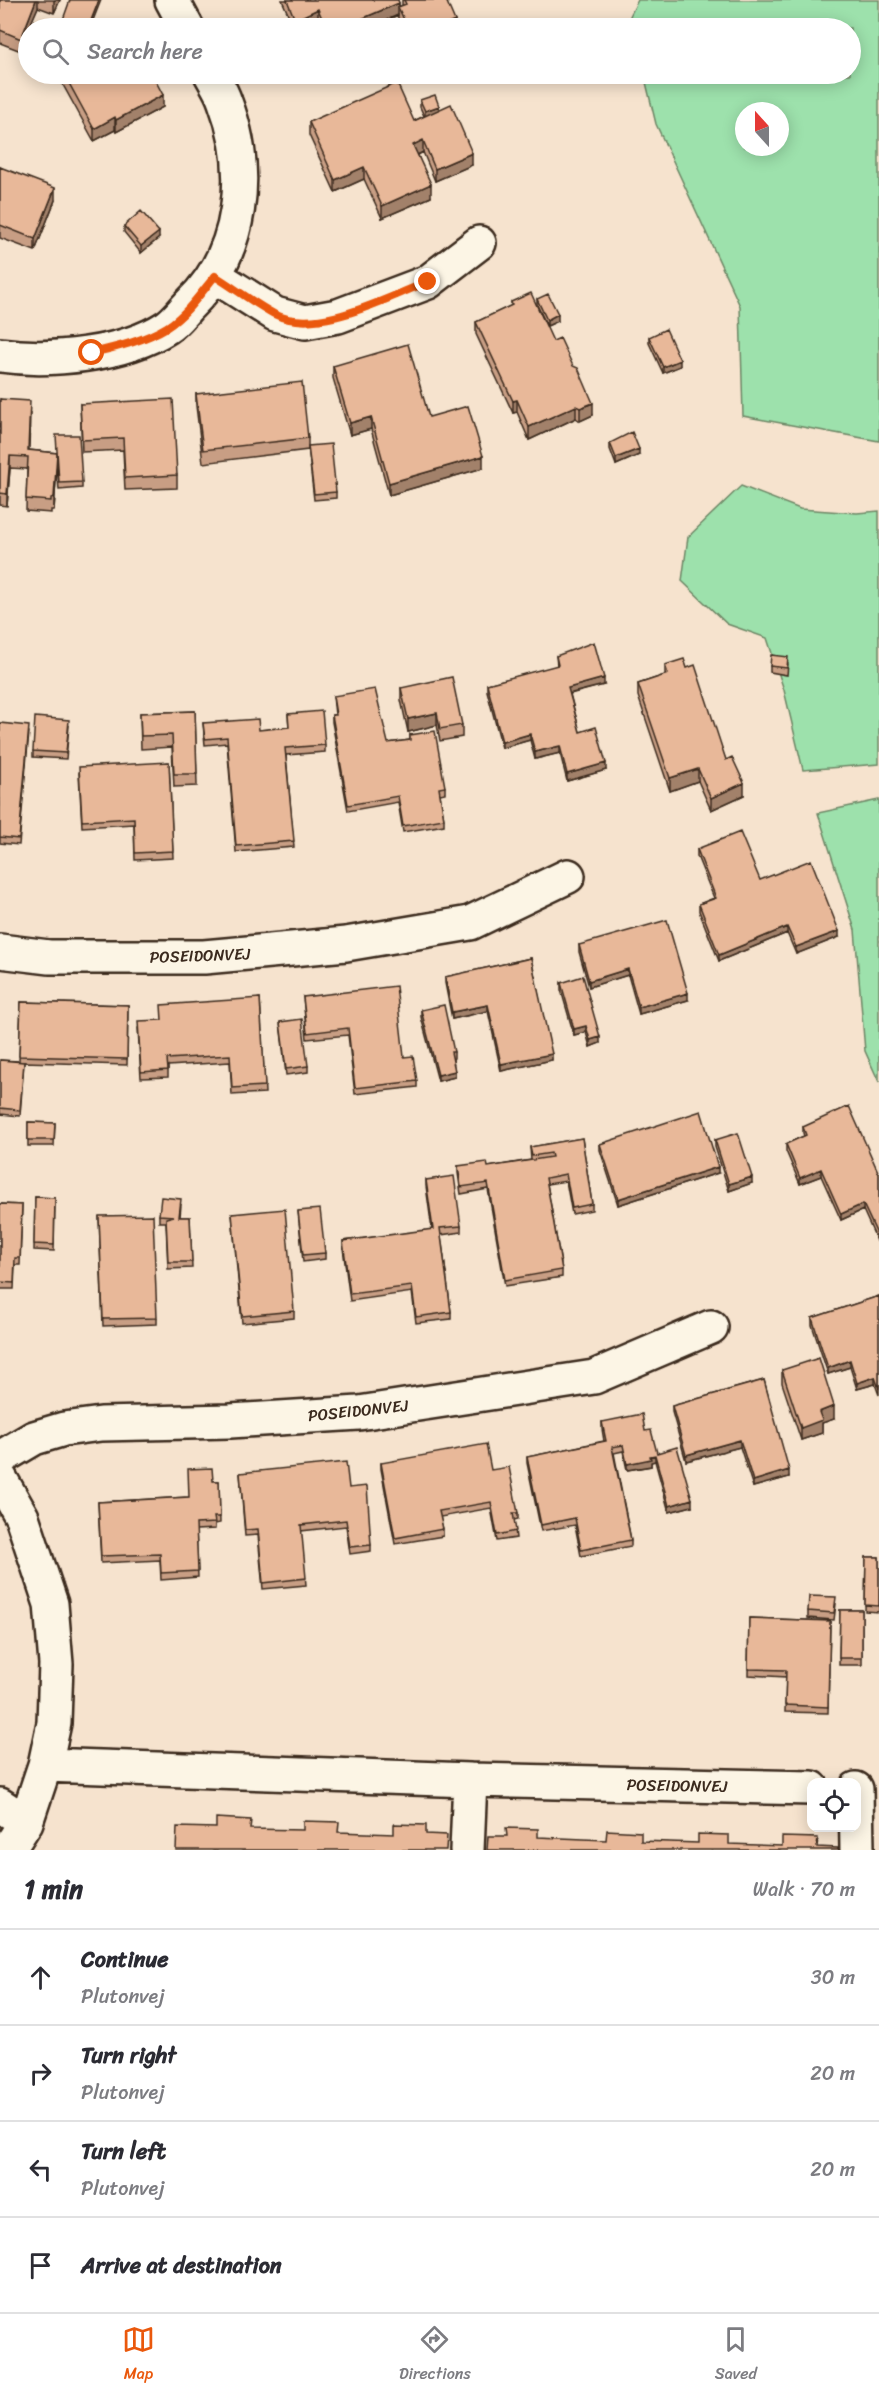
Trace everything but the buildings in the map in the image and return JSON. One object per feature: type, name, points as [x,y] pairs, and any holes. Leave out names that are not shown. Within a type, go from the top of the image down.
[{"type":"street","points":[[172,0],[182,18]]},
{"type":"street","points":[[0,355],[21,358],[92,353],[134,342],[168,326],[197,298],[215,276],[233,234],[240,193],[238,150],[225,101],[216,84]]},
{"type":"street","points":[[215,276],[275,314],[305,322],[338,316],[428,282],[479,243]]},
{"type":"street","name":"POSEIDONVEJ","points":[[0,951],[49,957],[204,957],[346,944],[470,923],[568,876]]},
{"type":"street","name":"POSEIDONVEJ","points":[[0,1458],[34,1438],[64,1429],[101,1424],[230,1421],[359,1413],[594,1377],[711,1327]]},
{"type":"street","points":[[0,1478],[22,1517],[51,1604],[56,1664],[54,1723],[45,1765],[13,1814],[8,1850]]},
{"type":"street","name":"POSEIDONVEJ","points":[[45,1765],[470,1780],[807,1788]]},
{"type":"street","points":[[467,1850],[470,1780]]},
{"type":"street","points":[[857,1832],[857,1850]]},
{"type":"green space","points":[[638,0],[879,0],[879,441],[743,416],[740,306],[656,124],[646,84],[861,84],[861,18],[630,18],[630,16]]},
{"type":"green space","points":[[741,486],[800,509],[857,513],[879,511],[879,764],[803,770],[784,690],[767,638],[727,624],[682,581],[688,537]]},
{"type":"green space","points":[[879,800],[879,1082],[865,1051],[855,930],[818,813]]},
{"type":"route","points":[[92,353],[134,342],[168,326],[197,298],[215,276],[275,314],[305,322],[338,316],[428,282]]}]
